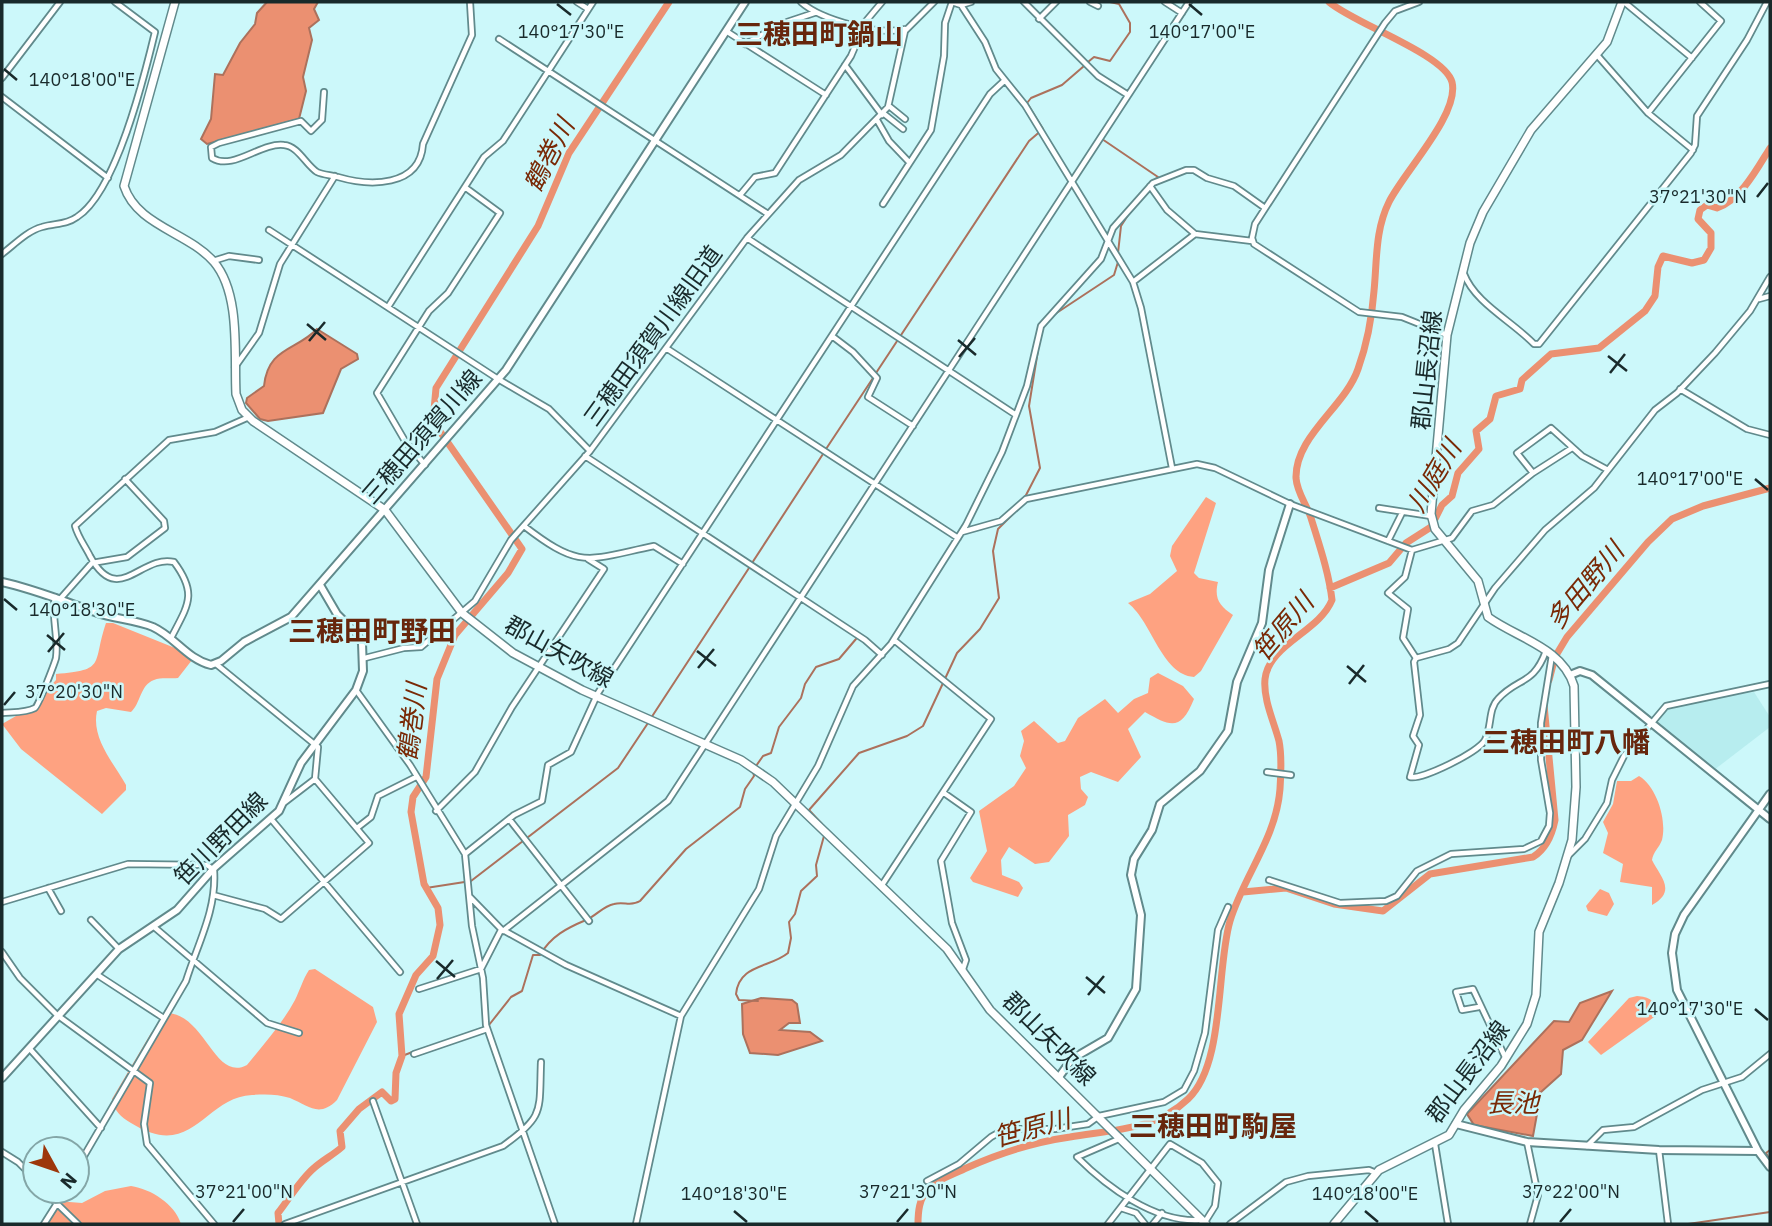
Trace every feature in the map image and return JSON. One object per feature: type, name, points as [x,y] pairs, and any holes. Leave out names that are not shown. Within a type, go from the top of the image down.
[{"type":"main road","points":[[175,2],[129,158],[124,186],[127,196],[141,211],[213,261],[228,292],[236,394],[249,417]]},
{"type":"main road","name":"郡山長沼線","points":[[1334,1224],[1377,1172],[1450,1135],[1464,1110],[1506,1060],[1533,1009],[1539,932],[1568,856],[1576,787],[1576,701],[1568,672],[1549,653],[1488,617],[1478,581],[1435,529],[1432,517],[1447,335],[1463,268],[1483,212],[1531,130],[1612,35],[1623,2]]},
{"type":"main road","name":"郡山矢吹線","points":[[249,417],[385,510],[467,617],[503,646],[537,667],[752,767],[796,804],[882,885],[963,969],[990,1010],[1205,1223]]},
{"type":"street","points":[[2,78],[60,2]]},
{"type":"street","points":[[2,254],[40,227],[67,224],[80,216],[99,195],[108,178],[145,74],[155,32],[115,2]]},
{"type":"street","points":[[324,92],[322,120],[311,131],[301,121],[219,143],[211,147],[215,161],[283,145],[293,148],[318,173],[367,184],[399,178],[415,167],[472,34],[470,2]]},
{"type":"street","points":[[577,2],[588,9]]},
{"type":"street","points":[[388,307],[487,153],[503,141],[593,2]]},
{"type":"street","name":"三穂田須賀川線","points":[[216,664],[244,642],[291,617],[498,379],[745,2]]},
{"type":"street","points":[[801,2],[814,13],[842,23],[889,33],[906,30],[934,2]]},
{"type":"street","points":[[740,195],[755,177],[775,173],[845,65],[864,26],[882,2]]},
{"type":"street","points":[[883,204],[931,130],[944,56],[945,23],[952,2],[961,5],[971,2]]},
{"type":"street","points":[[1024,2],[1098,76],[1128,95]]},
{"type":"street","points":[[1039,19],[1056,2]]},
{"type":"street","points":[[1090,2],[1098,6]]},
{"type":"street","points":[[1165,2],[1182,13]]},
{"type":"street","points":[[419,989],[482,968],[502,930],[663,807],[1189,2]]},
{"type":"street","points":[[1252,241],[1253,227],[1394,11],[1419,2]]},
{"type":"street","points":[[1623,2],[1692,58]]},
{"type":"street","points":[[1648,113],[1721,21],[1700,2]]},
{"type":"street","points":[[1463,268],[1467,285],[1478,297],[1538,345],[1693,150],[1697,116],[1734,62],[1767,2]]},
{"type":"street","points":[[961,5],[985,42],[1004,81],[1025,105],[1132,282],[1141,308],[1172,468]]},
{"type":"street","points":[[745,44],[784,23],[814,13]]},
{"type":"street","name":"三穂田須賀川線旧道","points":[[365,658],[404,648],[421,647],[467,617],[511,540],[590,451],[747,238],[805,174],[838,157],[889,106],[906,30]]},
{"type":"street","points":[[726,31],[826,95]]},
{"type":"street","points":[[499,39],[768,214]]},
{"type":"street","points":[[1597,55],[1648,113],[1693,150]]},
{"type":"street","points":[[845,65],[883,114],[903,129]]},
{"type":"street","points":[[465,855],[509,819],[542,801],[548,765],[571,752],[597,696],[682,564],[990,94],[1004,81]]},
{"type":"street","points":[[2,97],[108,178]]},
{"type":"street","points":[[889,106],[905,120]]},
{"type":"street","points":[[877,120],[889,141],[909,162]]},
{"type":"street","points":[[636,1224],[681,1016],[759,890],[776,836],[827,749],[853,686],[894,640],[961,533],[1002,452],[1030,378],[1041,326],[1101,259],[1113,228],[1160,178],[1192,170],[1234,186],[1265,208]]},
{"type":"street","points":[[235,367],[259,332],[275,275],[335,176]]},
{"type":"street","points":[[1150,186],[1170,213],[1195,234],[1252,241],[1359,312],[1428,325],[1443,336],[1447,335]]},
{"type":"street","points":[[425,465],[405,441],[377,393],[431,308],[448,293],[500,213],[466,188]]},
{"type":"street","points":[[270,230],[498,379],[555,413],[590,451]]},
{"type":"street","points":[[1132,282],[1195,234]]},
{"type":"street","points":[[747,238],[1016,415]]},
{"type":"street","points":[[213,261],[229,256],[259,260]]},
{"type":"street","points":[[1416,659],[1454,646],[1483,603],[1540,536],[1588,494],[1647,419],[1680,389],[1732,333],[1770,278]]},
{"type":"street","points":[[1758,299],[1770,296]]},
{"type":"street","points":[[832,336],[853,352],[877,378],[868,397],[913,426]]},
{"type":"street","points":[[666,348],[958,538]]},
{"type":"street","points":[[1680,389],[1746,429],[1770,435]]},
{"type":"street","points":[[171,638],[189,594],[189,584],[173,561],[162,562],[120,580],[108,576],[93,562],[75,526],[169,440],[215,432],[242,423],[249,417]]},
{"type":"street","points":[[1533,472],[1517,453],[1552,429],[1572,448],[1608,470]]},
{"type":"street","points":[[961,533],[1008,517],[1026,499],[1197,464],[1215,468],[1293,505],[1410,550],[1455,537],[1472,511],[1493,505],[1533,472],[1572,448]]},
{"type":"street","points":[[585,456],[865,640],[882,655]]},
{"type":"street","points":[[2,713],[32,709],[41,703],[48,673],[56,659],[56,636],[51,618],[58,597],[93,562],[127,556],[166,527],[125,479]]},
{"type":"street","points":[[1059,1077],[1072,1059],[1108,1038],[1136,989],[1141,915],[1131,875],[1134,859],[1152,830],[1160,804],[1200,771],[1227,732],[1237,682],[1262,623],[1269,570],[1293,505]]},
{"type":"street","points":[[1379,508],[1432,517]]},
{"type":"street","points":[[1388,541],[1402,513]]},
{"type":"street","points":[[436,811],[475,772],[537,667],[604,569],[588,559],[553,548],[524,526]]},
{"type":"street","points":[[588,559],[654,546],[682,564]]},
{"type":"street","points":[[1410,550],[1405,577],[1388,593],[1408,609],[1403,638],[1416,659],[1414,662],[1420,715],[1413,736],[1419,745],[1410,775],[1419,778],[1479,747],[1491,724],[1493,705],[1509,690],[1534,675],[1549,653]]},
{"type":"street","points":[[2,582],[58,597],[95,613],[146,625],[171,638],[197,660],[216,664],[316,744],[315,779],[369,843],[280,919],[265,909],[213,895]]},
{"type":"street","points":[[320,585],[337,614],[357,634],[365,658]]},
{"type":"street","points":[[882,885],[991,719],[894,640]]},
{"type":"street","points":[[1269,880],[1340,903],[1386,901],[1397,896],[1418,872],[1451,854],[1524,849],[1541,841],[1549,826],[1550,813],[1541,760],[1541,723],[1549,653]]},
{"type":"street","name":"笹川野田線","points":[[2,1078],[119,949],[177,910],[214,869],[271,819],[285,802],[302,763],[356,690],[365,658]]},
{"type":"street","points":[[1568,672],[1587,672],[1654,723],[1770,819]]},
{"type":"street","points":[[1568,856],[1585,839],[1607,803],[1612,780],[1624,756],[1664,708],[1674,703],[1770,684]]},
{"type":"street","points":[[356,690],[421,784],[465,855],[472,926],[482,968],[487,1029],[555,1224]]},
{"type":"street","points":[[1267,772],[1291,775]]},
{"type":"street","points":[[357,828],[370,818],[378,796],[416,777]]},
{"type":"street","points":[[285,802],[315,779]]},
{"type":"street","points":[[944,793],[971,814],[943,853],[941,861],[954,934],[966,960],[963,969]]},
{"type":"street","points":[[1770,794],[1684,915],[1672,948],[1671,965],[1677,990],[1758,1151],[1770,1167]]},
{"type":"street","points":[[271,819],[400,972]]},
{"type":"street","points":[[509,819],[589,921]]},
{"type":"street","points":[[2,902],[128,864],[207,865],[214,869],[209,920],[191,958],[186,981],[162,1017],[91,1145]]},
{"type":"street","points":[[48,888],[61,911]]},
{"type":"street","points":[[470,897],[502,930],[566,965],[681,1016]]},
{"type":"street","points":[[927,1181],[959,1164],[986,1140],[1005,1129],[1082,1125],[1099,1116],[1164,1102],[1186,1088],[1205,1033],[1218,930],[1228,907]]},
{"type":"street","points":[[91,920],[119,949]]},
{"type":"street","points":[[152,926],[267,1023],[299,1033]]},
{"type":"street","points":[[2,952],[20,978],[75,1031],[133,1069],[152,1087],[144,1124],[147,1144],[214,1224]]},
{"type":"street","points":[[96,974],[162,1017]]},
{"type":"street","points":[[1479,1007],[1462,1010],[1456,992],[1472,988],[1506,1060]]},
{"type":"street","points":[[414,1054],[487,1029]]},
{"type":"street","points":[[29,1048],[101,1128]]},
{"type":"street","points":[[1587,1146],[1602,1130],[1634,1127],[1674,1103],[1742,1077],[1770,1054]]},
{"type":"street","points":[[285,1224],[497,1149],[523,1132],[539,1113],[541,1062]]},
{"type":"street","points":[[373,1101],[417,1224]]},
{"type":"street","points":[[1456,1125],[1527,1142],[1659,1150],[1758,1151]]},
{"type":"street","points":[[1108,1224],[1121,1208],[1128,1197],[1151,1167],[1170,1144],[1202,1163],[1219,1186],[1214,1210],[1205,1223],[1162,1213],[1128,1197],[1108,1185],[1077,1157],[1121,1137]]},
{"type":"street","points":[[1527,1142],[1538,1195],[1530,1224]]},
{"type":"street","points":[[1435,1144],[1448,1224]]},
{"type":"street","points":[[1659,1150],[1668,1224]]},
{"type":"street","points":[[2,1152],[21,1165]]},
{"type":"street","points":[[1230,1224],[1286,1182],[1318,1175],[1369,1170],[1377,1172]]},
{"type":"street","points":[[44,1224],[56,1205],[78,1224]]},
{"type":"street","points":[[1121,1208],[1136,1213],[1145,1224]]},
{"type":"street","points":[[1153,1224],[1162,1213]]},
{"type":"shaded area","points":[[1206,497],[1216,503],[1194,573],[1199,578],[1218,582],[1219,601],[1233,615],[1201,671],[1194,677],[1173,667],[1137,612],[1128,603],[1150,594],[1177,571],[1170,556],[1172,546]]},
{"type":"shaded area","points":[[106,623],[113,623],[180,650],[192,660],[178,678],[149,682],[131,712],[106,708],[97,711],[100,740],[126,785],[126,790],[102,814],[21,749],[2,724],[30,708],[56,680],[56,674],[91,667],[95,662]]},
{"type":"shaded area","points":[[1158,673],[1183,686],[1194,699],[1185,717],[1169,723],[1145,712],[1128,729],[1141,757],[1118,782],[1091,772],[1080,777],[1081,789],[1088,797],[1085,805],[1068,815],[1069,836],[1049,862],[1035,864],[1009,847],[1001,860],[1002,875],[1019,882],[1023,888],[1018,897],[973,882],[970,878],[987,851],[979,811],[1014,786],[1026,768],[1020,756],[1024,741],[1021,731],[1034,721],[1058,743],[1065,741],[1078,718],[1105,699],[1118,713],[1134,699],[1148,693],[1150,678]]},
{"type":"shaded area","points":[[1754,692],[1770,717],[1770,727],[1714,770],[1658,723],[1664,710],[1672,705]]},
{"type":"shaded area","points":[[1639,776],[1656,796],[1663,823],[1662,840],[1652,860],[1662,877],[1665,889],[1660,900],[1652,905],[1652,887],[1620,882],[1623,864],[1603,853],[1608,833],[1603,822],[1613,804],[1617,781],[1631,781]]},
{"type":"shaded area","points":[[1600,889],[1609,893],[1614,904],[1607,916],[1588,911],[1586,906]]},
{"type":"shaded area","points":[[315,969],[373,1007],[377,1022],[337,1100],[331,1105],[314,1109],[290,1098],[252,1095],[236,1098],[184,1132],[169,1135],[152,1133],[127,1121],[116,1110],[112,1099],[151,1033],[169,1013],[182,1017],[192,1025],[227,1065],[236,1068],[247,1065],[284,1017],[309,970]]},
{"type":"shaded area","points":[[1637,996],[1652,1001],[1657,1015],[1601,1055],[1588,1042],[1629,998]]},
{"type":"shaded area","points":[[131,1186],[146,1190],[168,1204],[181,1224],[40,1224],[54,1205],[91,1205],[91,1198],[105,1191]]},
{"type":"water","points":[[267,2],[318,2],[314,9],[319,20],[309,28],[312,40],[303,77],[306,91],[299,119],[207,144],[201,139],[211,119],[215,74],[223,75],[240,43],[255,24],[257,13]]},
{"type":"water","points":[[317,329],[357,354],[358,359],[341,369],[323,413],[268,421],[260,419],[246,403],[247,398],[264,386],[271,364],[277,357]]},
{"type":"water","name":"長池","points":[[1612,991],[1582,1040],[1563,1050],[1561,1074],[1541,1092],[1533,1136],[1474,1125],[1467,1114],[1554,1021],[1569,1022],[1580,1003]]},
{"type":"water","points":[[761,998],[792,1000],[797,1004],[800,1023],[789,1023],[780,1030],[810,1032],[822,1041],[778,1055],[750,1053],[743,1034],[742,1004]]},
{"type":"waterway","name":"鶴巻川","points":[[279,1224],[278,1213],[304,1178],[342,1147],[340,1131],[359,1109],[382,1092],[391,1101],[395,1099],[396,1073],[402,1056],[399,1014],[416,975],[433,956],[440,925],[438,908],[424,884],[411,812],[413,797],[426,777],[437,679],[455,635],[508,573],[522,549],[439,430],[434,410],[436,388],[538,226],[569,153],[669,2]]},
{"type":"waterway","points":[[1088,62],[1094,57],[1110,61],[1130,32],[1130,23],[1119,4],[1110,2]]},
{"type":"waterway","points":[[1153,181],[1158,177],[1102,139],[1185,13],[1169,2]]},
{"type":"waterway","name":"笹原川","points":[[918,1224],[923,1197],[928,1189],[940,1180],[990,1158],[1030,1145],[1132,1127],[1162,1117],[1188,1099],[1200,1083],[1208,1063],[1218,1015],[1230,921],[1266,841],[1280,789],[1280,747],[1265,687],[1268,667],[1275,656],[1317,621],[1332,600],[1320,548],[1297,483],[1298,463],[1303,449],[1352,383],[1358,369],[1370,321],[1377,246],[1384,213],[1396,190],[1439,126],[1448,110],[1452,95],[1452,82],[1445,71],[1433,61],[1329,2]]},
{"type":"waterway","points":[[876,373],[1029,141],[1043,129],[1027,103],[1031,98],[1062,85],[1084,66]]},
{"type":"waterway","name":"川庭川","points":[[1330,588],[1389,563],[1406,543],[1431,527],[1442,505],[1452,496],[1458,473],[1479,449],[1476,431],[1490,419],[1496,396],[1520,389],[1522,380],[1551,354],[1599,348],[1645,311],[1655,296],[1658,267],[1663,256],[1692,263],[1704,260],[1711,248],[1711,233],[1698,219],[1700,210],[1707,205],[1717,208],[1734,198],[1770,148]]},
{"type":"waterway","points":[[1118,253],[1121,226],[1130,212]]},
{"type":"waterway","points":[[1055,314],[1114,275],[1118,262]]},
{"type":"waterway","points":[[1024,499],[1040,468],[1029,406],[1038,350]]},
{"type":"waterway","points":[[826,449],[873,378]]},
{"type":"waterway","points":[[752,563],[823,454]]},
{"type":"waterway","name":"多田野川","points":[[1549,680],[1555,657],[1567,637],[1648,542],[1672,519],[1703,506],[1770,488]]},
{"type":"waterway","points":[[822,824],[809,810],[859,753],[907,736],[923,726],[957,653],[980,629],[999,598],[993,551],[998,529],[1015,512]]},
{"type":"waterway","points":[[651,718],[749,568]]},
{"type":"waterway","points":[[756,766],[763,756],[771,753],[779,727],[801,698],[805,684],[816,667],[839,659],[856,639]]},
{"type":"waterway","name":"多田野川","points":[[1243,892],[1286,888],[1334,904],[1383,911],[1430,874],[1533,857],[1548,841],[1555,820],[1544,705]]},
{"type":"waterway","points":[[426,888],[471,881],[618,768],[648,723]]},
{"type":"waterway","points":[[489,1025],[511,997],[522,991],[533,955],[540,955],[560,933],[606,907],[640,901],[686,849],[740,807],[745,789],[754,776],[753,771]]},
{"type":"waterway","points":[[758,1001],[739,1000],[736,994],[738,984],[749,972],[788,953],[791,938],[789,922],[795,914],[801,891],[817,876],[816,865],[824,836]]},
{"type":"waterway","points":[[402,1056],[415,1051]]},
{"type":"waterway","points":[[1770,1150],[1766,1153],[1770,1160]]},
{"type":"waterway","points":[[1688,1224],[1770,1212]]},
{"type":"district","name":"三穂田町鍋山","points":[[819,34]]},
{"type":"district","name":"三穂田町野田","points":[[372,631]]},
{"type":"district","name":"三穂田町八幡","points":[[1566,742]]},
{"type":"district","name":"三穂田町駒屋","points":[[1213,1126]]}]
